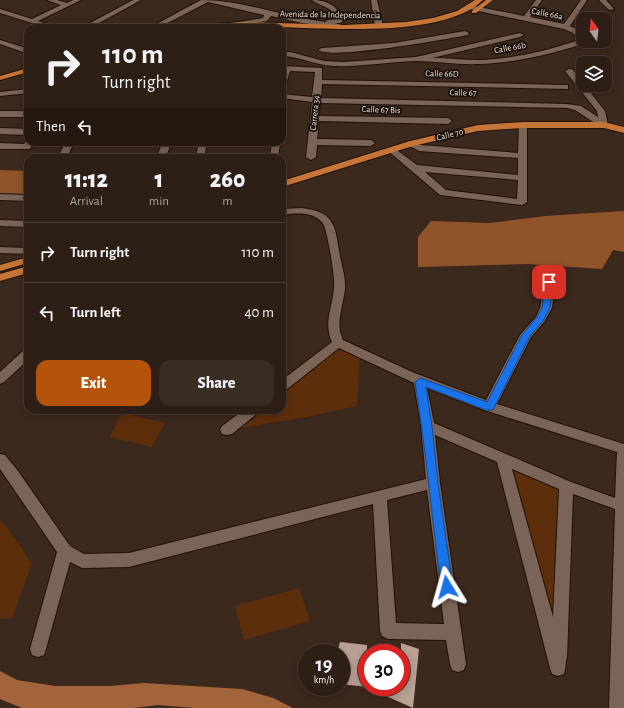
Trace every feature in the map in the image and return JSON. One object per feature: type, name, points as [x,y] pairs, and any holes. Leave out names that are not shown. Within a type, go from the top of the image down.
[{"type":"main road","name":"Avenida de la Independencia","points":[[286,25],[379,26],[427,21],[453,15],[480,0]]},
{"type":"main road","name":"Avenida de la Independencia","points":[[286,30],[373,31],[411,28],[462,19],[478,10],[490,0]]},
{"type":"main road","points":[[0,72],[24,65]]},
{"type":"main road","points":[[0,78],[24,71]]},
{"type":"main road","name":"Calle 70","points":[[286,183],[410,144],[478,128],[523,125],[604,125],[624,130]]},
{"type":"main road","points":[[0,268],[24,267]]},
{"type":"main road","points":[[0,278],[24,268]]},
{"type":"street","points":[[50,0],[67,5]]},
{"type":"street","points":[[32,21],[78,0]]},
{"type":"street","points":[[93,24],[138,0]]},
{"type":"street","points":[[161,24],[207,0],[266,12],[285,18],[341,26]]},
{"type":"street","points":[[285,18],[340,21],[339,16],[331,5],[315,0]]},
{"type":"street","points":[[374,0],[379,26]]},
{"type":"street","points":[[525,19],[539,0]]},
{"type":"street","points":[[566,27],[584,0]]},
{"type":"street","points":[[602,0],[611,9]]},
{"type":"street","points":[[469,7],[478,10]]},
{"type":"street","name":"Calle 66a","points":[[478,10],[566,27]]},
{"type":"street","points":[[0,11],[42,24]]},
{"type":"street","points":[[228,24],[265,20],[268,15],[266,12]]},
{"type":"street","name":"Calle 66b","points":[[416,59],[476,62],[494,61],[556,50],[583,41],[576,31],[566,27]]},
{"type":"street","points":[[322,50],[364,49],[424,42],[465,33]]},
{"type":"street","points":[[286,54],[324,63],[344,64],[416,59],[520,35]]},
{"type":"street","points":[[0,42],[23,50]]},
{"type":"street","points":[[364,49],[369,62]]},
{"type":"street","name":"Carrera 34","points":[[286,69],[319,70],[311,157]]},
{"type":"street","points":[[569,71],[601,111],[604,125]]},
{"type":"street","name":"Calle 66D","points":[[318,82],[405,93],[520,95],[565,86]]},
{"type":"street","points":[[0,94],[24,91]]},
{"type":"street","points":[[405,93],[408,121]]},
{"type":"street","name":"Calle 67","points":[[286,96],[316,100],[405,93],[520,95],[578,108],[604,125]]},
{"type":"street","points":[[485,94],[488,115]]},
{"type":"street","points":[[0,114],[24,114]]},
{"type":"street","name":"Calle 67 Bis","points":[[315,118],[448,121]]},
{"type":"street","points":[[391,150],[415,168],[443,193],[522,202],[523,125]]},
{"type":"street","points":[[0,131],[24,132]]},
{"type":"street","points":[[312,142],[371,143]]},
{"type":"street","points":[[410,144],[419,148],[523,156]]},
{"type":"street","points":[[0,146],[28,146]]},
{"type":"street","points":[[415,168],[522,178]]},
{"type":"street","points":[[0,197],[24,198]]},
{"type":"street","points":[[286,212],[302,211],[316,214],[323,218],[330,227],[339,277],[340,292],[333,322],[333,333],[338,343],[420,382],[489,407],[624,449],[622,506],[621,690],[618,708]]},
{"type":"street","points":[[0,223],[24,224]]},
{"type":"street","points":[[0,250],[24,251]]},
{"type":"street","points":[[489,407],[526,335],[540,319],[546,308],[551,277]]},
{"type":"street","points":[[286,384],[338,343]]},
{"type":"street","points":[[0,379],[24,356]]},
{"type":"street","points":[[420,382],[428,426],[433,483],[458,664]]},
{"type":"street","points":[[227,430],[247,414]]},
{"type":"street","points":[[428,426],[566,486],[622,506]]},
{"type":"street","points":[[0,459],[13,475],[65,551],[82,562],[129,560],[433,483]]},
{"type":"street","points":[[503,459],[558,668],[566,486]]},
{"type":"street","points":[[380,496],[388,631],[453,632]]},
{"type":"street","points":[[38,649],[65,551]]},
{"type":"shaded area","points":[[0,170],[24,171],[24,195],[0,194]]},
{"type":"shaded area","points":[[624,211],[624,252],[613,250],[602,269],[528,264],[418,267],[418,237],[431,221],[490,223],[545,216]]},
{"type":"shaded area","points":[[338,343],[360,354],[357,406],[306,417],[227,430],[248,414],[286,414],[286,384]]},
{"type":"shaded area","points":[[122,414],[165,423],[152,447],[109,437]]},
{"type":"shaded area","points":[[503,459],[566,486],[558,668]]},
{"type":"shaded area","points":[[0,518],[32,563],[12,618],[0,619]]},
{"type":"shaded area","points":[[299,588],[310,621],[244,640],[235,606]]},
{"type":"shaded area","points":[[0,671],[17,680],[55,686],[110,686],[144,683],[242,689],[273,698],[293,708],[195,708],[158,705],[133,708],[22,708],[0,699]]},
{"type":"building","points":[[340,642],[358,644],[358,686],[350,685],[350,644],[339,644]]},
{"type":"building","points":[[410,646],[419,649],[413,708],[386,696],[410,696]]},
{"type":"route","points":[[447,587],[433,483],[428,426],[420,382],[489,407],[526,335],[540,319],[546,308],[549,282]]}]
